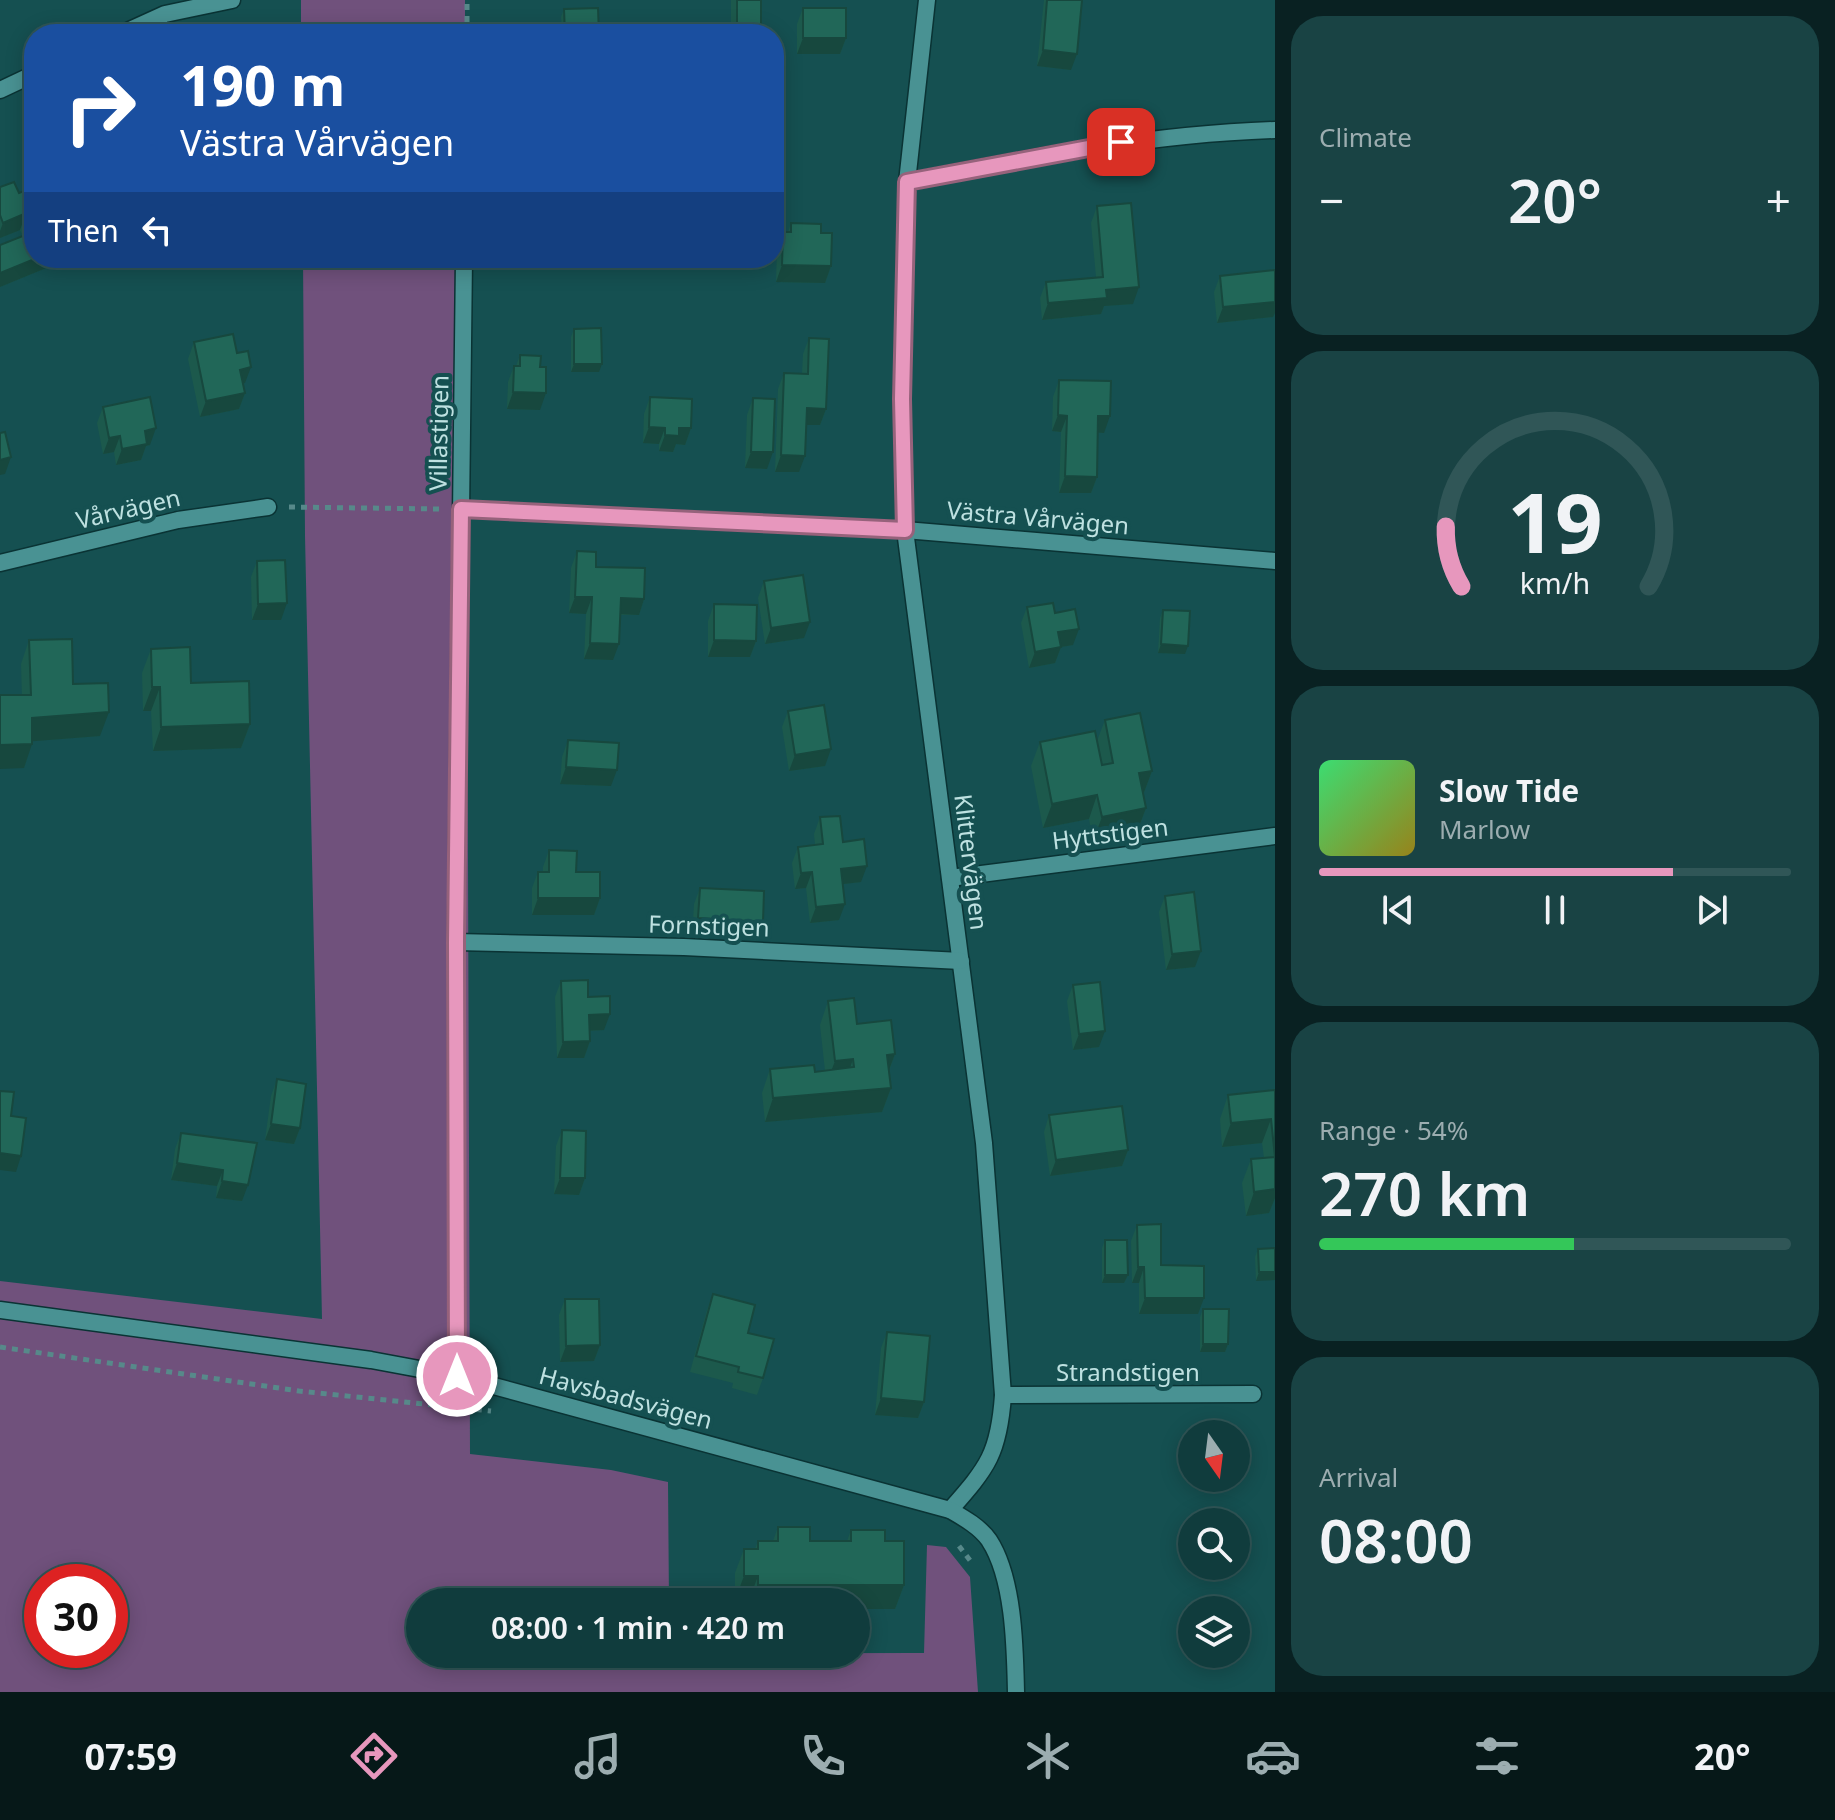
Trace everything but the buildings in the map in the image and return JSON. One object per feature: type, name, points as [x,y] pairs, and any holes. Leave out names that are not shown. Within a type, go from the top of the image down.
[{"type":"street","points":[[143,24],[165,14],[232,0]]},
{"type":"street","name":"Klittervägen","points":[[927,0],[907,182],[902,399],[905,530],[984,1143],[1003,1395],[1000,1437],[984,1471],[950,1510]]},
{"type":"street","points":[[0,90],[24,79]]},
{"type":"street","points":[[907,182],[1096,145],[1198,133],[1275,130]]},
{"type":"street","name":"Villastigen","points":[[457,1376],[456,942],[464,268]]},
{"type":"street","name":"Vårvägen","points":[[0,563],[178,520],[268,507]]},
{"type":"street","name":"Västra Vårvägen","points":[[461,509],[905,530],[1275,561]]},
{"type":"street","name":"Hyttstigen","points":[[950,878],[1275,836]]},
{"type":"street","name":"Fornstigen","points":[[456,942],[684,947],[961,961]]},
{"type":"street","name":"Havsbadsvägen","points":[[0,1310],[371,1360],[457,1376],[950,1510]]},
{"type":"street","name":"Strandstigen","points":[[1003,1395],[1253,1394]]},
{"type":"street","points":[[950,1510],[974,1525],[989,1541],[1001,1567],[1010,1607],[1016,1692]]},
{"type":"path","points":[[467,0],[467,24]]},
{"type":"path","points":[[268,507],[461,509]]},
{"type":"path","points":[[0,1347],[299,1391],[497,1412]]},
{"type":"path","points":[[956,1542],[974,1567]]},
{"type":"shaded area","points":[[301,0],[465,0],[465,24],[301,24]]},
{"type":"shaded area","points":[[303,268],[466,268],[470,1454],[611,1470],[668,1482],[669,1588],[406,1588],[406,1668],[870,1668],[870,1653],[924,1653],[927,1545],[946,1547],[970,1577],[978,1692],[0,1692],[0,1281],[322,1319],[305,536]]},
{"type":"route","points":[[457,1376],[456,942],[461,509],[905,530],[902,399],[907,182],[1121,142]]}]
